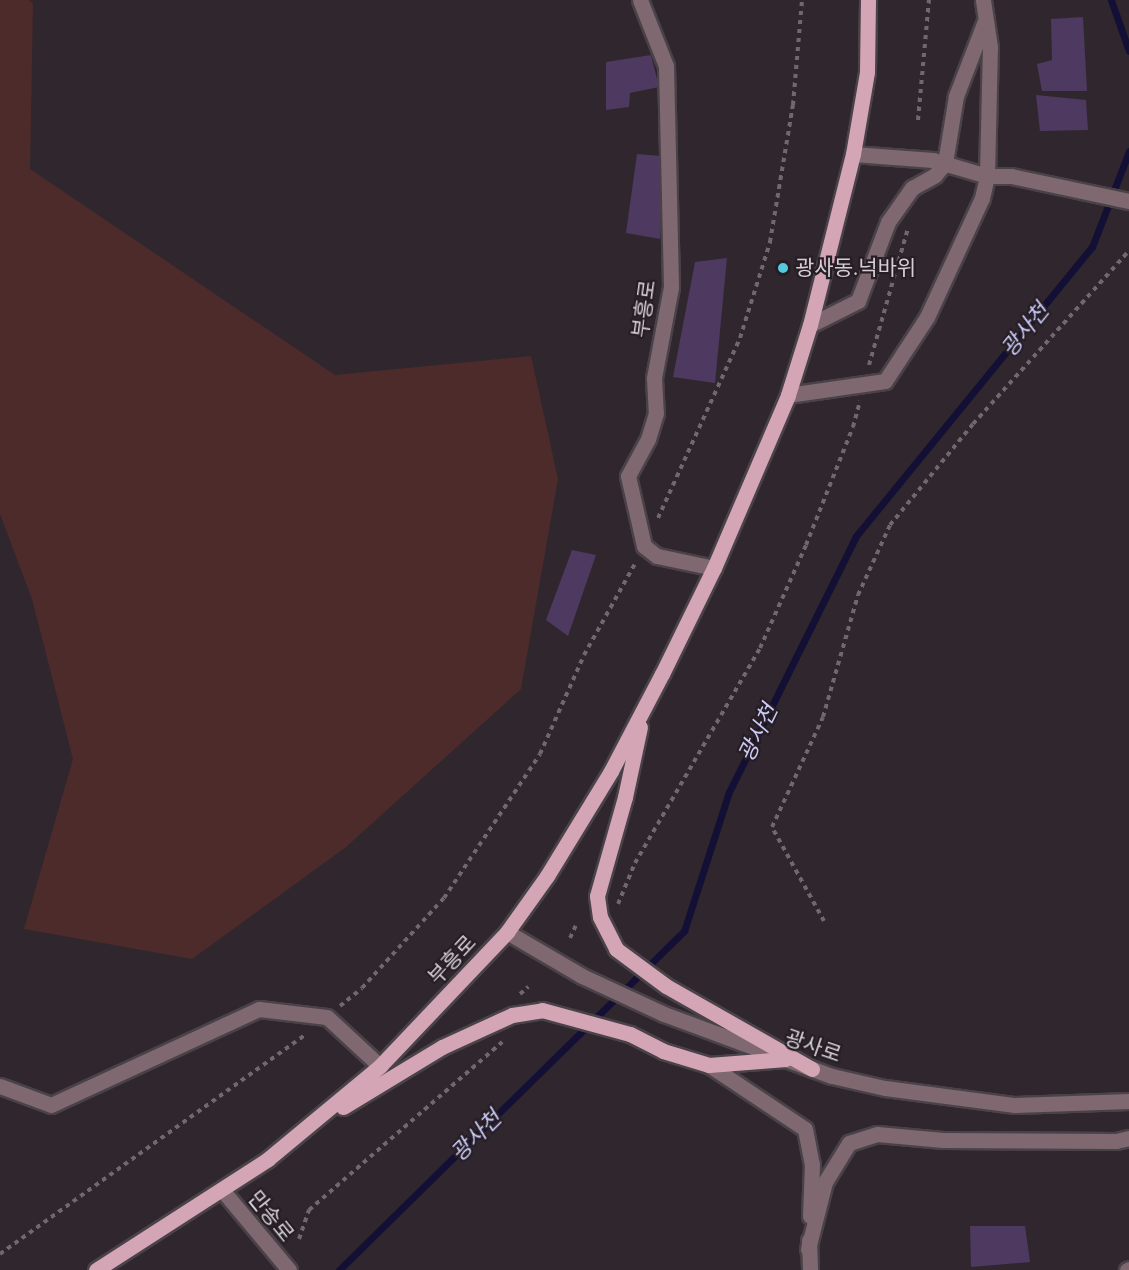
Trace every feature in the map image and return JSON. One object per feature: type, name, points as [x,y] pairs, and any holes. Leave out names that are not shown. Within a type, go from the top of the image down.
[{"type":"main road","name":"부흥로","points":[[96,1270],[223,1191],[307,1128],[380,1066],[507,932],[547,876],[644,710],[714,568],[788,395],[810,325],[853,154],[867,72],[868,0]]},
{"type":"main road","points":[[644,710],[625,798],[597,896],[600,917],[616,949],[666,986],[812,1069]]},
{"type":"main road","points":[[307,1128],[442,1047],[510,1016],[542,1010],[630,1034],[663,1051],[709,1065],[786,1059]]},
{"type":"street","name":"부흥로","points":[[640,0],[666,66],[670,151],[671,287],[654,378],[656,413],[648,439],[628,476],[644,546]]},
{"type":"street","points":[[788,395],[885,381],[927,317],[982,198],[987,176],[990,47],[983,0]]},
{"type":"street","points":[[810,325],[858,301],[888,222],[912,188],[935,175],[945,163],[956,96],[986,19]]},
{"type":"street","points":[[853,154],[945,163],[987,176],[1011,176],[1045,186],[1129,201]]},
{"type":"street","points":[[644,546],[657,556],[714,568]]},
{"type":"street","name":"광사로","points":[[507,932],[582,976],[664,1014],[812,1069],[885,1089],[1015,1106],[1129,1101]]},
{"type":"street","points":[[0,1086],[51,1105],[259,1010],[327,1017],[380,1066]]},
{"type":"street","points":[[709,1065],[805,1129],[812,1164],[808,1249],[810,1270]]},
{"type":"street","points":[[808,1249],[825,1182],[849,1143],[877,1134],[943,1140],[1116,1141],[1129,1138]]},
{"type":"street","name":"만송로","points":[[223,1191],[288,1269]]},
{"type":"path","points":[[0,1254],[327,1017],[362,988],[444,898],[540,754],[584,655],[644,546],[740,338],[770,242],[795,105],[802,0]]},
{"type":"path","points":[[918,120],[929,0]]},
{"type":"path","points":[[614,913],[635,863],[760,648],[853,427],[912,216]]},
{"type":"path","points":[[824,921],[771,827],[823,717],[858,595],[890,525],[973,424],[1129,250]]},
{"type":"path","points":[[570,938],[577,923]]},
{"type":"path","points":[[299,1239],[309,1210],[503,1041]]},
{"type":"shaded area","points":[[0,0],[29,0],[33,4],[30,169],[335,375],[531,356],[558,479],[521,689],[346,847],[192,959],[24,929],[73,759],[32,599],[0,514]]},
{"type":"building","points":[[1083,17],[1087,91],[1042,91],[1037,64],[1052,60],[1051,19]]},
{"type":"building","points":[[651,55],[659,87],[630,93],[629,107],[606,110],[606,62]]},
{"type":"building","points":[[1036,95],[1086,100],[1088,130],[1040,131]]},
{"type":"building","points":[[637,154],[661,156],[660,239],[626,233]]},
{"type":"building","points":[[727,258],[715,383],[673,377],[695,262]]},
{"type":"building","points":[[572,550],[596,555],[568,636],[546,620]]},
{"type":"building","points":[[970,1226],[1025,1226],[1030,1262],[971,1267]]},
{"type":"waterway","name":"광사천","points":[[1111,0],[1129,51]]},
{"type":"waterway","name":"광사천","points":[[339,1270],[684,931],[729,792],[856,536],[1092,247],[1129,151]]},
{"type":"place","name":"광사동.넉바위","points":[[783,268]]}]
